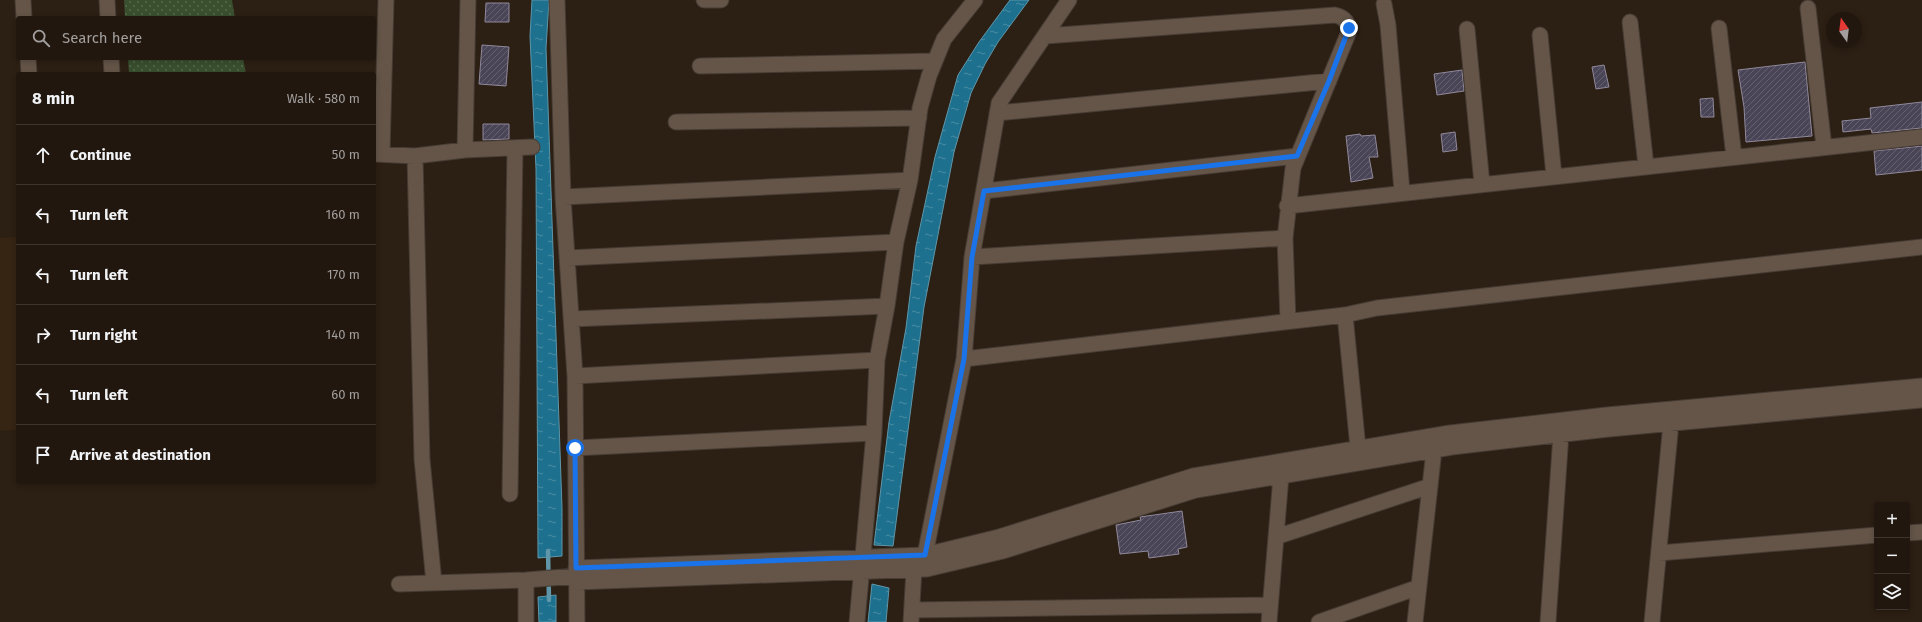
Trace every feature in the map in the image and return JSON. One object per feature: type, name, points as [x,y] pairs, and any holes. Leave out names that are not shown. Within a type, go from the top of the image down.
[{"type":"street","points":[[23,0],[24,16]]},
{"type":"street","points":[[107,0],[108,16]]},
{"type":"street","points":[[386,0],[378,154],[415,156],[465,150],[532,147]]},
{"type":"street","points":[[465,150],[468,0]]},
{"type":"street","points":[[557,0],[563,197],[575,376],[577,622]]},
{"type":"street","points":[[704,0],[721,0]]},
{"type":"street","points":[[857,622],[874,433],[877,360],[887,306],[896,242],[910,180],[919,118],[929,76],[944,39],[975,0]]},
{"type":"street","points":[[925,555],[964,359],[972,257],[999,103],[1070,0]]},
{"type":"street","points":[[1384,4],[1388,25],[1402,192]]},
{"type":"street","points":[[1808,8],[1824,147]]},
{"type":"street","points":[[1045,36],[1335,15],[1342,16],[1349,28],[1293,168],[1287,206],[1285,238],[1288,321]]},
{"type":"street","points":[[1630,22],[1646,166]]},
{"type":"street","points":[[1719,28],[1734,157]]},
{"type":"street","points":[[1467,29],[1482,184]]},
{"type":"street","points":[[1540,35],[1554,176]]},
{"type":"street","points":[[28,60],[29,72]]},
{"type":"street","points":[[111,60],[112,72]]},
{"type":"street","points":[[700,66],[935,61]]},
{"type":"street","points":[[997,113],[1329,81]]},
{"type":"street","points":[[676,122],[919,118]]},
{"type":"street","points":[[1287,206],[1402,192],[1922,137]]},
{"type":"street","points":[[510,494],[514,148]]},
{"type":"street","points":[[415,156],[422,458],[434,583]]},
{"type":"street","points":[[984,191],[1297,156]]},
{"type":"street","points":[[563,197],[910,180]]},
{"type":"street","points":[[972,257],[1285,238]]},
{"type":"street","points":[[567,258],[896,242]]},
{"type":"street","points":[[964,359],[1345,315],[1377,308],[1922,247]]},
{"type":"street","points":[[572,319],[887,306]]},
{"type":"street","points":[[1345,315],[1358,448]]},
{"type":"street","points":[[575,376],[877,360]]},
{"type":"street","points":[[399,584],[531,580],[576,576],[863,564],[925,555],[999,537],[1193,476],[1358,448],[1450,433],[1607,415],[1922,386]]},
{"type":"street","points":[[863,564],[927,569],[1003,551],[1196,490],[1434,450],[1561,434],[1922,400]]},
{"type":"street","points":[[1652,622],[1671,423]]},
{"type":"street","points":[[575,448],[874,433]]},
{"type":"street","points":[[1548,622],[1561,434]]},
{"type":"street","points":[[1415,622],[1434,450]]},
{"type":"street","points":[[1268,622],[1281,476]]},
{"type":"street","points":[[1276,537],[1430,486]]},
{"type":"street","points":[[1910,533],[1922,532]]},
{"type":"street","points":[[1659,553],[1874,536]]},
{"type":"street","points":[[914,569],[912,616],[1270,604]]},
{"type":"street","points":[[526,622],[531,580]]},
{"type":"street","points":[[1319,622],[1418,587]]},
{"type":"shaded area","points":[[16,237],[16,430],[0,431],[0,238]]},
{"type":"green space","points":[[124,0],[232,0],[235,16],[125,16]]},
{"type":"green space","points":[[128,60],[243,60],[246,72],[129,72]]},
{"type":"water","points":[[532,0],[549,0],[546,48],[562,508],[562,556],[538,558],[536,169],[530,36]]},
{"type":"water","points":[[1010,0],[1029,0],[998,42],[985,64],[971,93],[954,152],[924,307],[893,546],[874,545],[889,422],[906,328],[916,246],[935,157],[958,75],[979,42]]},
{"type":"water","points":[[872,584],[889,588],[886,622],[868,622]]},
{"type":"water","points":[[556,595],[556,622],[539,622],[538,597]]},
{"type":"building","points":[[486,3],[509,3],[509,22],[485,22]]},
{"type":"building","points":[[482,45],[509,47],[506,86],[479,84]]},
{"type":"building","points":[[1805,62],[1812,136],[1746,142],[1744,107],[1738,70]]},
{"type":"building","points":[[1604,65],[1609,87],[1596,89],[1592,67]]},
{"type":"building","points":[[1462,70],[1464,91],[1437,95],[1434,74]]},
{"type":"building","points":[[1713,98],[1714,117],[1701,117],[1700,99]]},
{"type":"building","points":[[1922,102],[1922,128],[1872,133],[1871,129],[1843,132],[1842,121],[1871,118],[1870,108]]},
{"type":"building","points":[[483,124],[509,124],[509,139],[483,140]]},
{"type":"building","points":[[1455,132],[1457,150],[1443,152],[1441,134]]},
{"type":"building","points":[[1360,134],[1361,136],[1375,135],[1378,157],[1369,157],[1373,178],[1351,182],[1346,136]]},
{"type":"building","points":[[1922,146],[1922,170],[1876,175],[1874,151]]},
{"type":"building","points":[[1182,511],[1187,547],[1178,549],[1179,554],[1149,558],[1148,551],[1120,554],[1116,525],[1141,520],[1140,517]]},
{"type":"waterway","points":[[548,551],[549,600]]},
{"type":"route","points":[[575,448],[576,568],[925,555],[964,359],[972,257],[984,191],[1297,156],[1329,81],[1349,28]]}]
